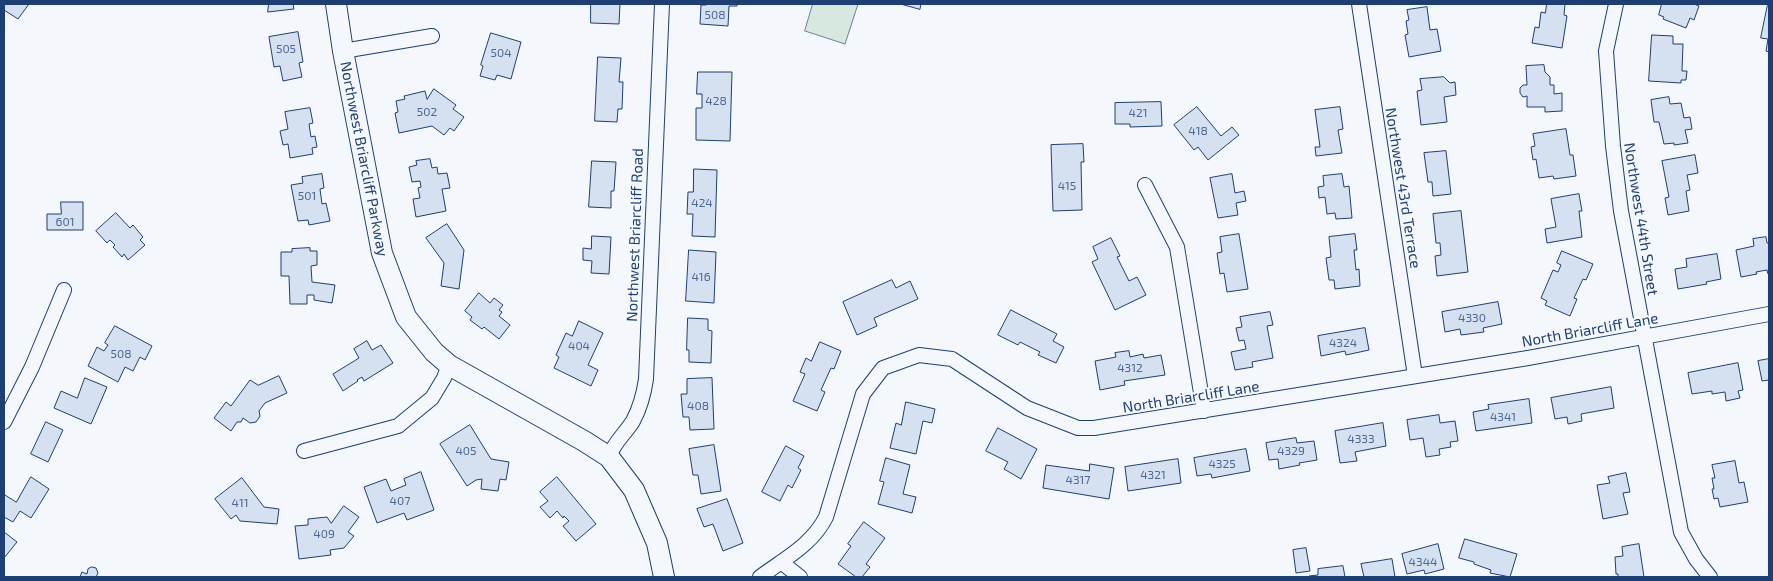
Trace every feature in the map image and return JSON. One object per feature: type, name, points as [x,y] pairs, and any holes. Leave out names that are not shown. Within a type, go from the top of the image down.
[{"type":"main road","name":"Northwest Briarcliff Parkway","points":[[336,4],[343,52],[382,253],[406,317],[434,352],[450,365],[609,457],[634,490],[657,542],[664,577]]},
{"type":"street","name":"Northwest Briarcliff Road","points":[[609,457],[613,446],[638,410],[646,379],[662,4]]},
{"type":"street","name":"Northwest 43rd Terrace","points":[[1359,4],[1415,376]]},
{"type":"street","name":"Northwest 44th Street","points":[[1616,4],[1606,51],[1613,146],[1621,212],[1681,532],[1696,559],[1710,577]]},
{"type":"street","name":"Northwest Briarcliff Parkway","points":[[343,52],[432,36]]},
{"type":"street","points":[[1144,185],[1177,248],[1204,411]]},
{"type":"street","points":[[4,422],[32,367],[64,290]]},
{"type":"street","name":"North Briarcliff Lane","points":[[760,577],[804,547],[820,528],[826,517],[863,394],[883,368],[919,355],[952,359],[1027,408],[1078,428],[1104,428],[1769,314]]},
{"type":"street","points":[[304,451],[398,426],[432,398],[450,365]]},
{"type":"street","points":[[781,562],[800,577]]},
{"type":"shaded area","points":[[813,4],[858,4],[845,44],[805,31]]},
{"type":"building","points":[[5,4],[29,4],[18,19],[4,10]]},
{"type":"building","points":[[269,4],[293,4],[294,9],[268,12]]},
{"type":"building","points":[[591,4],[620,4],[619,24],[591,23]]},
{"type":"building","points":[[737,4],[737,6],[729,6],[728,26],[700,24],[701,5]]},
{"type":"building","points":[[901,4],[921,4],[920,9]]},
{"type":"building","points":[[1547,4],[1565,4],[1564,15],[1567,16],[1562,48],[1532,43],[1535,27],[1539,28],[1541,12],[1545,13]]},
{"type":"building","points":[[1662,4],[1694,4],[1699,6],[1694,20],[1690,18],[1686,28],[1663,19],[1664,17],[1659,15]]},
{"type":"building","points":[[1768,4],[1769,52],[1766,51],[1768,39],[1761,38]]},
{"type":"building","points":[[1427,7],[1430,30],[1437,29],[1441,51],[1409,57],[1405,35],[1408,34],[1406,21],[1409,20],[1407,10]]},
{"type":"building","points":[[298,32],[303,62],[299,63],[302,77],[283,81],[280,66],[274,67],[269,37]]},
{"type":"building","points":[[491,33],[521,42],[511,79],[497,75],[495,80],[480,76],[483,66],[481,65]]},
{"type":"building","points":[[1652,35],[1673,36],[1673,44],[1683,44],[1682,71],[1687,71],[1686,80],[1681,80],[1681,83],[1649,81]]},
{"type":"building","points":[[598,57],[621,58],[619,82],[623,82],[622,109],[618,109],[617,122],[595,121]]},
{"type":"building","points":[[1544,65],[1545,72],[1550,77],[1550,85],[1554,85],[1554,94],[1562,93],[1562,111],[1545,112],[1545,107],[1527,107],[1527,96],[1523,97],[1520,93],[1520,88],[1523,85],[1527,85],[1526,66]]},
{"type":"building","points":[[698,72],[732,72],[730,141],[696,140],[696,108],[702,108],[702,94],[697,94]]},
{"type":"building","points":[[1444,77],[1450,83],[1455,82],[1456,95],[1444,97],[1447,122],[1421,125],[1417,91],[1422,90],[1420,79]]},
{"type":"building","points":[[434,89],[456,105],[453,109],[464,117],[454,131],[450,128],[444,135],[432,126],[399,133],[395,113],[398,112],[396,101],[405,99],[404,96],[425,91],[427,99]]},
{"type":"building","points":[[1669,97],[1670,104],[1681,103],[1684,118],[1690,117],[1692,129],[1685,130],[1688,143],[1664,144],[1659,122],[1654,122],[1651,100]]},
{"type":"building","points":[[1161,102],[1162,126],[1130,127],[1130,124],[1115,124],[1115,103]]},
{"type":"building","points":[[1197,107],[1221,136],[1232,127],[1239,135],[1208,160],[1198,147],[1194,150],[1174,125]]},
{"type":"building","points":[[1340,107],[1343,129],[1338,130],[1342,153],[1316,156],[1315,147],[1320,147],[1315,110]]},
{"type":"building","points":[[310,108],[313,123],[309,124],[311,137],[315,136],[317,147],[312,148],[313,154],[290,158],[288,144],[283,145],[280,131],[288,129],[285,112]]},
{"type":"building","points":[[1566,129],[1576,176],[1554,179],[1553,176],[1539,178],[1536,159],[1533,160],[1531,147],[1535,146],[1533,134]]},
{"type":"building","points":[[1083,144],[1084,162],[1081,162],[1082,210],[1053,211],[1051,145]]},
{"type":"building","points":[[1446,151],[1451,194],[1433,196],[1432,182],[1428,182],[1424,153]]},
{"type":"building","points":[[1695,155],[1698,173],[1687,175],[1690,190],[1686,191],[1689,211],[1668,215],[1665,198],[1669,197],[1662,161]]},
{"type":"building","points":[[430,159],[432,168],[437,167],[438,174],[447,173],[450,188],[442,189],[446,211],[416,217],[413,199],[420,198],[418,188],[421,187],[420,181],[412,182],[409,167],[417,165],[416,161]]},
{"type":"building","points":[[592,161],[616,162],[614,191],[611,191],[611,208],[589,207]]},
{"type":"building","points":[[694,169],[717,170],[715,237],[692,236],[693,214],[687,214],[688,192],[693,192]]},
{"type":"building","points":[[322,174],[324,188],[320,189],[322,204],[326,203],[330,221],[309,225],[308,220],[298,221],[291,185],[303,183],[302,177]]},
{"type":"building","points":[[1232,174],[1235,193],[1244,191],[1246,201],[1236,203],[1238,215],[1218,218],[1210,178]]},
{"type":"building","points":[[1342,174],[1344,187],[1349,186],[1352,218],[1336,219],[1335,213],[1327,214],[1325,197],[1319,198],[1318,187],[1324,186],[1323,176]]},
{"type":"building","points":[[1579,194],[1582,211],[1579,211],[1582,237],[1547,243],[1545,229],[1556,227],[1551,199]]},
{"type":"building","points":[[61,202],[83,202],[83,230],[47,230],[47,214],[61,214]]},
{"type":"building","points":[[1461,211],[1468,272],[1437,276],[1435,256],[1441,255],[1440,243],[1436,243],[1433,214]]},
{"type":"building","points":[[116,213],[130,228],[133,225],[143,237],[140,240],[145,245],[128,260],[124,254],[122,257],[113,247],[115,245],[110,240],[107,243],[96,231]]},
{"type":"building","points":[[447,224],[464,250],[459,289],[441,286],[444,263],[426,238]]},
{"type":"building","points":[[1239,234],[1248,289],[1227,292],[1224,273],[1220,274],[1217,253],[1222,252],[1220,237]]},
{"type":"building","points":[[1355,234],[1357,250],[1354,250],[1356,270],[1359,269],[1360,286],[1335,289],[1334,280],[1329,280],[1326,258],[1331,257],[1329,237]]},
{"type":"building","points":[[592,236],[611,237],[609,274],[591,273],[592,261],[583,260],[583,248],[591,249]]},
{"type":"building","points":[[1766,237],[1767,243],[1769,243],[1769,273],[1767,270],[1741,277],[1736,250],[1754,246],[1753,239]]},
{"type":"building","points":[[1111,238],[1120,256],[1117,257],[1129,281],[1137,277],[1146,295],[1115,310],[1092,262],[1098,259],[1093,247]]},
{"type":"building","points":[[310,248],[310,251],[317,251],[317,265],[311,266],[312,282],[335,285],[332,303],[314,300],[314,295],[307,295],[307,304],[290,304],[289,276],[281,276],[281,252],[292,252],[292,249]]},
{"type":"building","points":[[689,250],[716,252],[714,303],[686,301]]},
{"type":"building","points":[[1562,251],[1593,264],[1586,280],[1583,279],[1574,298],[1577,299],[1570,316],[1545,305],[1547,301],[1541,298],[1553,270],[1558,272],[1561,265],[1557,263]]},
{"type":"building","points":[[1717,254],[1721,279],[1706,282],[1707,284],[1678,289],[1675,269],[1687,267],[1686,259]]},
{"type":"building","points":[[892,280],[896,288],[910,281],[918,299],[874,318],[877,326],[857,335],[843,302]]},
{"type":"building","points":[[479,293],[490,303],[494,298],[503,305],[499,310],[502,312],[499,316],[510,325],[499,339],[484,327],[482,329],[470,320],[472,317],[465,311]]},
{"type":"building","points":[[1498,302],[1502,324],[1483,328],[1484,332],[1461,335],[1460,329],[1445,332],[1442,312]]},
{"type":"building","points":[[1011,310],[1057,334],[1053,341],[1064,347],[1056,363],[1038,355],[1040,352],[1020,342],[1018,345],[998,335]]},
{"type":"building","points":[[1270,312],[1273,325],[1267,326],[1273,358],[1252,362],[1253,367],[1235,370],[1231,352],[1246,349],[1244,340],[1239,341],[1236,328],[1242,327],[1240,317]]},
{"type":"building","points":[[688,318],[708,319],[708,330],[712,331],[711,363],[689,362],[689,350],[687,350]]},
{"type":"building","points":[[579,321],[603,333],[588,365],[598,370],[591,386],[554,368],[559,357],[556,355],[566,333],[572,336]]},
{"type":"building","points":[[115,326],[152,346],[145,360],[140,357],[133,371],[125,367],[118,382],[88,366],[97,347],[104,351],[108,345],[105,343]]},
{"type":"building","points":[[1365,328],[1369,350],[1346,355],[1345,351],[1321,356],[1318,336]]},
{"type":"building","points":[[367,341],[372,350],[381,345],[393,363],[364,381],[362,377],[343,391],[333,374],[359,358],[354,349]]},
{"type":"building","points":[[820,342],[841,351],[834,369],[831,368],[821,390],[825,392],[817,411],[793,401],[805,374],[800,372],[806,358],[811,361]]},
{"type":"building","points":[[1129,351],[1130,357],[1143,354],[1144,358],[1161,355],[1165,375],[1124,381],[1125,385],[1100,390],[1095,361],[1116,357],[1115,353]]},
{"type":"building","points":[[1769,359],[1769,380],[1762,381],[1758,361]]},
{"type":"building","points":[[1738,363],[1743,390],[1738,391],[1740,398],[1726,401],[1725,392],[1712,394],[1712,391],[1692,394],[1688,373]]},
{"type":"building","points":[[279,376],[287,393],[265,403],[259,411],[260,416],[256,422],[250,423],[243,418],[241,422],[237,422],[231,431],[214,418],[226,402],[231,406],[250,380],[258,385]]},
{"type":"building","points":[[85,378],[107,387],[91,424],[54,408],[61,391],[77,398]]},
{"type":"building","points":[[712,378],[714,429],[690,430],[689,417],[683,417],[681,394],[687,394],[687,379]]},
{"type":"building","points":[[1611,387],[1614,408],[1581,414],[1582,421],[1568,424],[1567,417],[1555,419],[1551,398]]},
{"type":"building","points":[[1529,399],[1532,423],[1476,431],[1473,412],[1489,409],[1488,405]]},
{"type":"building","points":[[906,402],[935,409],[932,423],[923,421],[916,454],[890,448],[896,423],[901,425]]},
{"type":"building","points":[[1439,415],[1440,423],[1455,421],[1458,441],[1450,442],[1451,447],[1439,449],[1440,455],[1426,457],[1423,438],[1410,440],[1407,420]]},
{"type":"building","points":[[46,422],[63,430],[48,462],[31,454]]},
{"type":"building","points":[[1383,423],[1386,446],[1355,452],[1357,461],[1340,463],[1335,431]]},
{"type":"building","points":[[470,425],[491,459],[509,462],[506,480],[500,479],[498,491],[481,489],[482,479],[476,480],[467,486],[440,444]]},
{"type":"building","points":[[998,428],[1037,449],[1021,479],[1004,469],[1008,462],[986,451]]},
{"type":"building","points":[[1296,438],[1297,443],[1314,441],[1317,460],[1279,469],[1278,459],[1269,460],[1266,443]]},
{"type":"building","points":[[714,445],[721,491],[701,494],[698,475],[693,475],[689,449]]},
{"type":"building","points":[[786,446],[804,456],[798,468],[801,470],[792,488],[788,485],[780,501],[762,492]]},
{"type":"building","points":[[1246,449],[1250,471],[1212,478],[1211,474],[1197,476],[1194,458]]},
{"type":"building","points":[[886,458],[910,465],[903,494],[916,497],[912,513],[878,504],[884,482],[880,481]]},
{"type":"building","points":[[1178,459],[1181,483],[1128,491],[1125,467]]},
{"type":"building","points":[[1735,461],[1739,483],[1744,482],[1748,502],[1720,507],[1718,498],[1714,499],[1712,489],[1714,489],[1712,478],[1715,478],[1712,465]]},
{"type":"building","points":[[1090,464],[1114,468],[1109,499],[1043,488],[1046,465],[1089,471]]},
{"type":"building","points":[[421,472],[434,510],[407,520],[404,513],[377,523],[364,487],[386,479],[391,491],[406,485],[404,479]]},
{"type":"building","points":[[1626,473],[1630,492],[1623,493],[1628,514],[1603,519],[1597,485],[1610,483],[1608,477]]},
{"type":"building","points":[[31,477],[49,489],[31,518],[20,511],[13,522],[4,517],[4,497],[5,495],[16,502]]},
{"type":"building","points":[[557,477],[596,524],[576,541],[563,526],[569,521],[564,516],[563,518],[557,511],[550,518],[540,507],[548,501],[540,492]]},
{"type":"building","points":[[242,478],[264,507],[279,509],[277,524],[240,521],[236,515],[231,519],[215,499]]},
{"type":"building","points":[[727,499],[743,543],[723,551],[713,524],[704,527],[697,509]]},
{"type":"building","points":[[344,506],[359,517],[348,532],[354,536],[344,548],[330,550],[331,555],[299,559],[295,526],[308,525],[308,519],[327,517],[331,523]]},
{"type":"building","points":[[864,522],[885,538],[866,564],[870,567],[862,577],[856,577],[838,564],[851,546],[848,544]]},
{"type":"building","points":[[4,532],[17,542],[4,558]]},
{"type":"building","points":[[1465,539],[1517,554],[1510,577],[1490,573],[1491,570],[1474,564],[1474,562],[1459,558]]},
{"type":"building","points":[[1438,544],[1444,569],[1425,574],[1424,570],[1407,574],[1402,554]]},
{"type":"building","points":[[1639,544],[1644,577],[1618,577],[1618,574],[1616,574],[1615,557],[1623,556],[1622,547]]},
{"type":"building","points":[[1306,548],[1310,571],[1296,573],[1293,550]]},
{"type":"building","points":[[1392,559],[1395,577],[1364,577],[1361,564]]},
{"type":"building","points":[[1343,566],[1345,577],[1309,577],[1318,575],[1318,569]]},
{"type":"building","points":[[96,568],[98,573],[96,577],[80,577],[82,572],[87,574],[88,569]]}]
